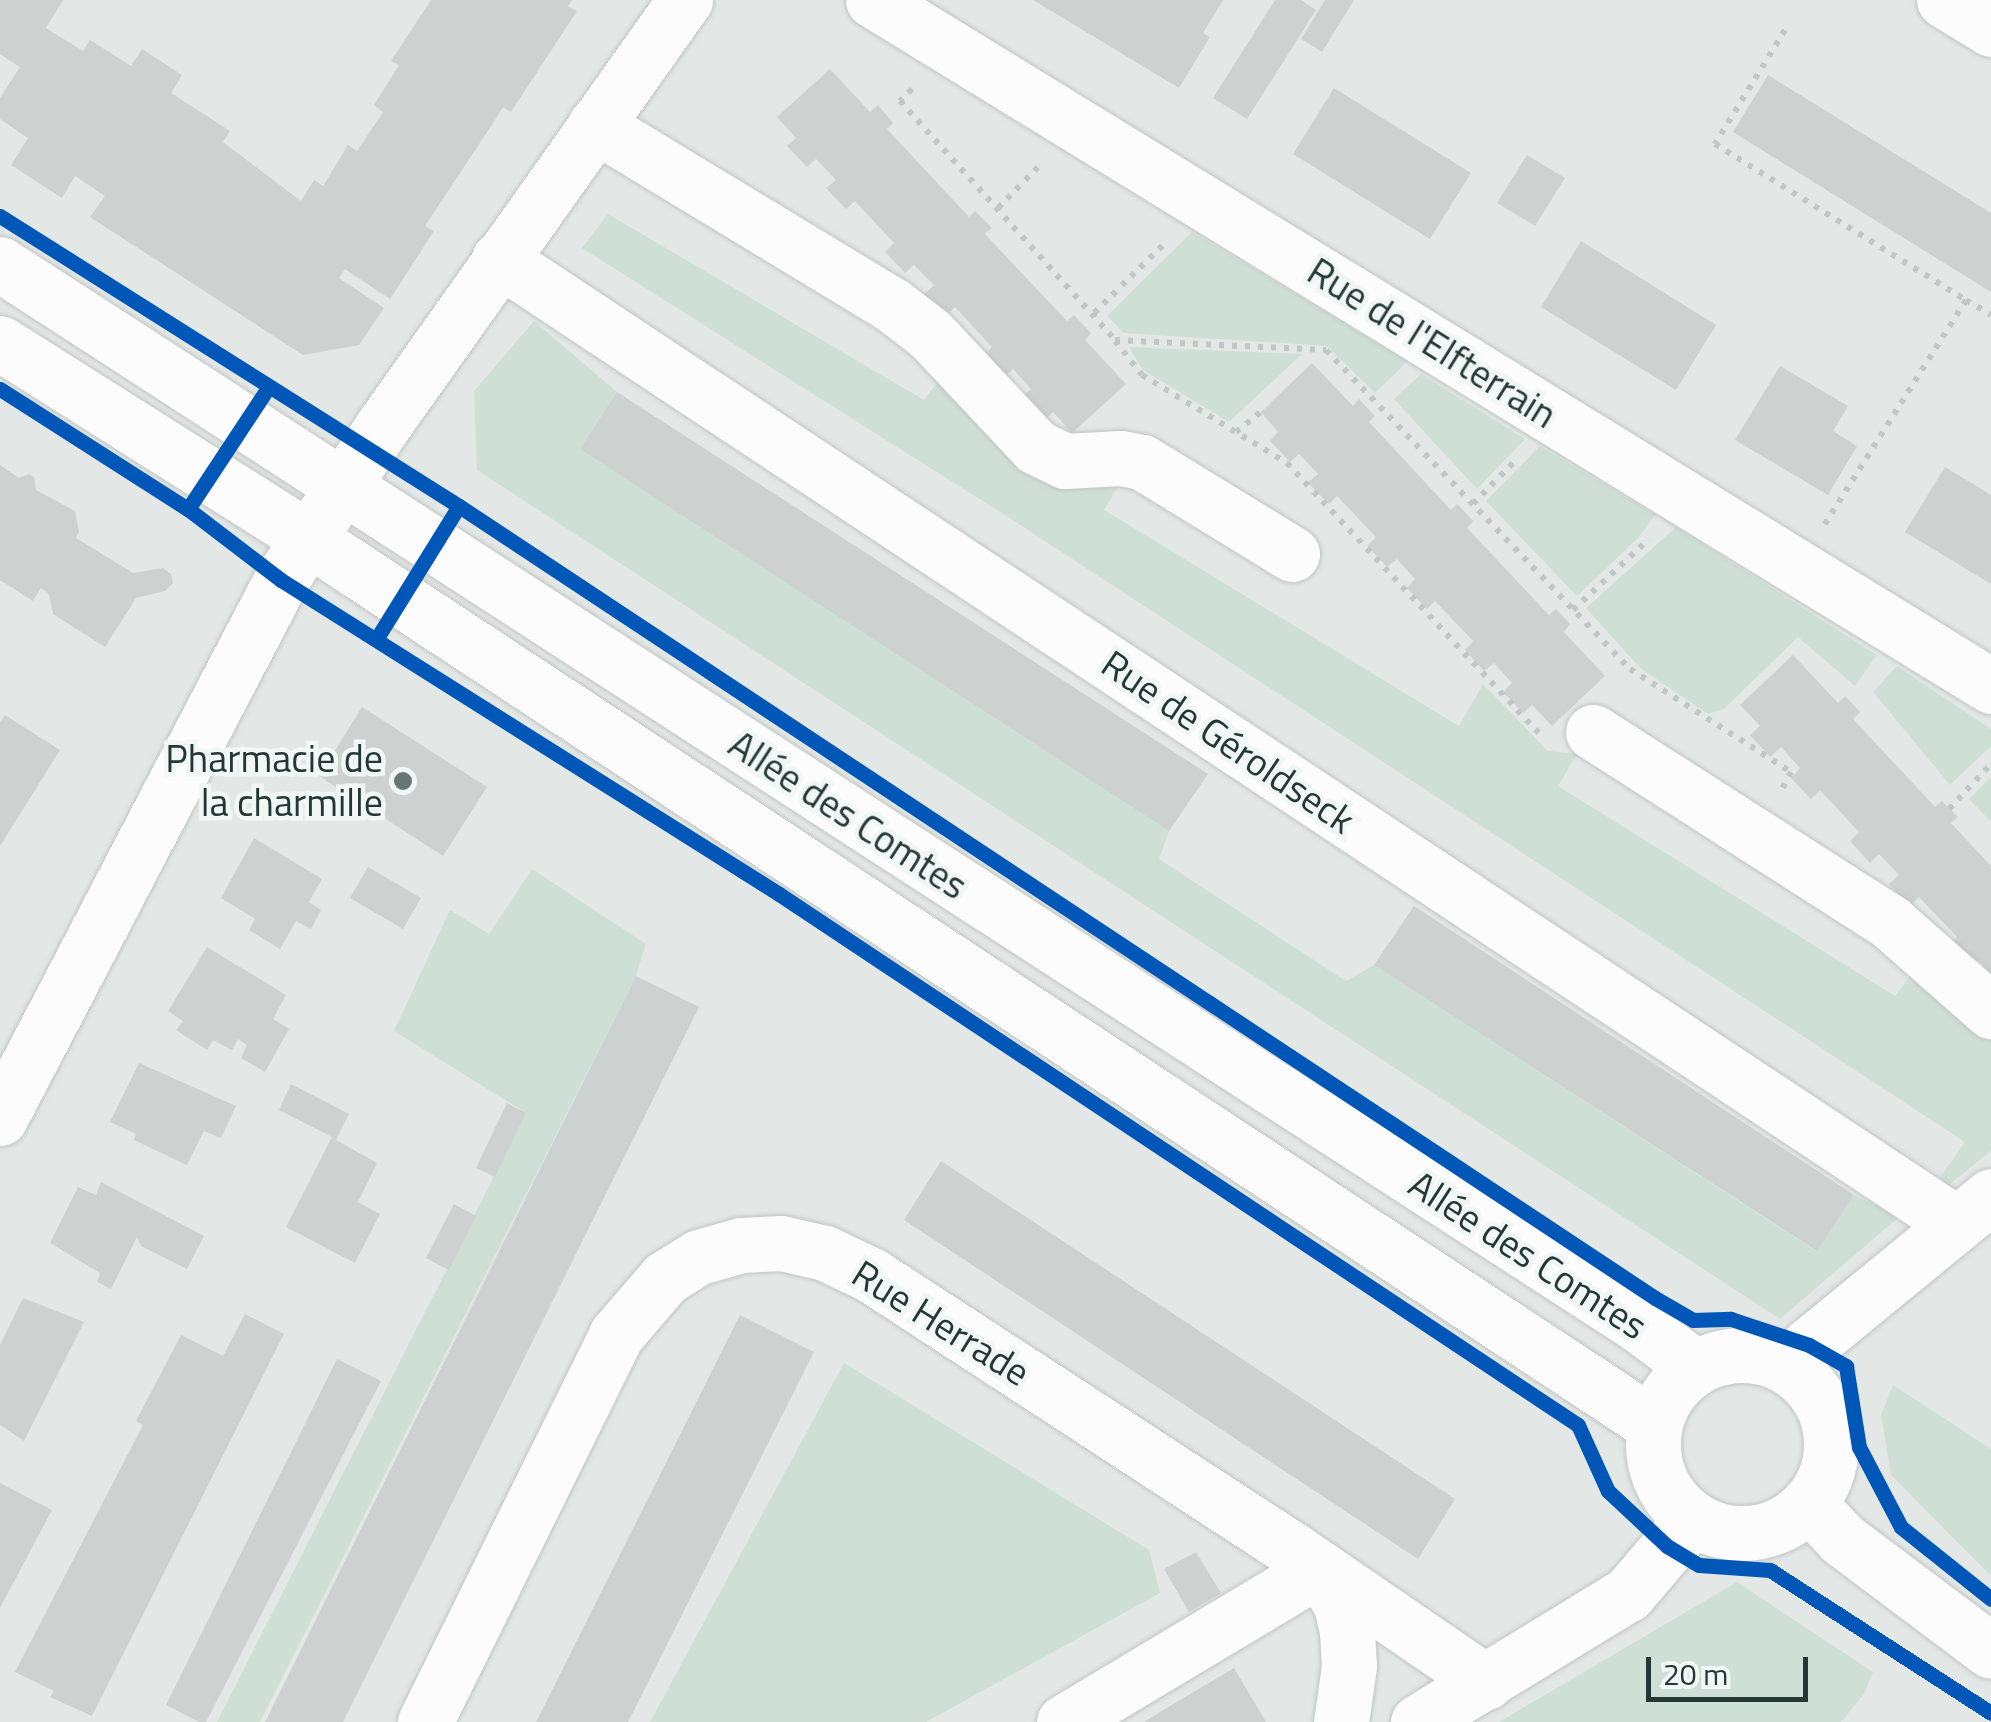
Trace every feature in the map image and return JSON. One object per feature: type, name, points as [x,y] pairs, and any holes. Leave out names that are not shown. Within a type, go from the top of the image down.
[{"type":"street","points":[[0,1118],[20,1027],[280,580],[499,259],[686,0]]},
{"type":"street","name":"Rue de l'Elfterrain","points":[[873,0],[1991,686]]},
{"type":"street","points":[[1944,0],[1991,29]]},
{"type":"street","points":[[595,125],[892,304],[930,334],[1036,447],[1065,461],[1121,458],[1142,462],[1292,554]]},
{"type":"street","name":"Rue de Géroldseck","points":[[499,259],[1974,1210]]},
{"type":"street","name":"Allée des Comtes","points":[[0,264],[340,488],[1636,1323],[1695,1367]]},
{"type":"street","name":"Allée des Comtes","points":[[0,343],[308,538],[1654,1425]]},
{"type":"street","points":[[1593,732],[1890,922],[1991,1011]]},
{"type":"street","points":[[1792,1367],[1809,1345],[1974,1210]]},
{"type":"street","name":"Rue Herrade","points":[[426,1722],[616,1335],[664,1278],[699,1258],[741,1244],[781,1244],[825,1253],[871,1275],[1320,1568],[1486,1682]]},
{"type":"street","points":[[1756,1354],[1792,1367],[1822,1400],[1833,1457],[1810,1505],[1784,1525],[1754,1534],[1716,1531],[1692,1519],[1665,1490],[1653,1456],[1654,1425],[1670,1394],[1695,1367],[1725,1355],[1756,1354]]},
{"type":"street","points":[[1810,1505],[1842,1539],[1991,1651]]},
{"type":"street","points":[[1418,1722],[1628,1594],[1692,1519]]},
{"type":"street","points":[[1064,1722],[1320,1568],[1340,1605],[1346,1630],[1349,1666],[1341,1722]]},
{"type":"path","points":[[1785,30],[1716,144],[1991,315]]},
{"type":"path","points":[[953,49],[900,101],[1094,313],[1142,375],[1286,463],[1539,733],[1555,745],[1573,747],[1593,732],[1630,669]]},
{"type":"path","points":[[1094,313],[1205,204]]},
{"type":"path","points":[[1798,568],[1966,300]]},
{"type":"path","points":[[1115,340],[1326,350],[1630,669],[1790,772],[1757,836]]},
{"type":"path","points":[[1236,432],[1260,412]]},
{"type":"path","points":[[1573,610],[1667,522],[1685,498]]},
{"type":"path","points":[[1949,809],[1991,764]]},
{"type":"green space","points":[[608,214],[924,400],[947,369],[1125,475],[1104,510],[1459,726],[1483,684],[1548,751],[1577,754],[1558,786],[1895,996],[1919,965],[1991,1027],[1991,1151],[1945,1188],[1941,1176],[1965,1142],[1008,517],[582,248]]},
{"type":"green space","points":[[1192,232],[1408,361],[1375,393],[1327,346],[1124,333],[1107,316]]},
{"type":"green space","points":[[534,321],[617,392],[581,449],[1169,831],[1159,859],[1346,981],[1374,965],[1816,1251],[1854,1195],[1899,1217],[1780,1319],[477,470],[474,391]]},
{"type":"green space","points":[[1129,347],[1302,354],[1229,422],[1143,370]]},
{"type":"green space","points":[[1421,374],[1525,439],[1477,489],[1394,399]]},
{"type":"green space","points":[[1540,446],[1655,515],[1638,538],[1577,596],[1486,501]]},
{"type":"green space","points":[[1676,527],[1877,655],[1855,686],[1798,637],[1724,709],[1708,714],[1640,668],[1586,608]]},
{"type":"green space","points":[[1897,666],[1991,729],[1991,746],[1950,785],[1873,692]]},
{"type":"green space","points":[[1991,777],[1991,822],[1969,799]]},
{"type":"green space","points":[[532,869],[646,944],[636,976],[260,1722],[217,1722],[526,1113],[394,1031],[450,910],[489,934]]},
{"type":"green space","points":[[844,1363],[1149,1550],[1160,1593],[926,1722],[650,1722]]},
{"type":"green space","points":[[1893,1385],[1991,1449],[1991,1576],[1891,1475],[1881,1415]]},
{"type":"green space","points":[[1737,1582],[1873,1672],[1864,1694],[1841,1722],[1499,1722]]},
{"type":"building","points":[[0,0],[63,0],[46,28],[83,51],[90,40],[131,66],[142,49],[182,75],[171,93],[230,131],[223,142],[301,201],[314,180],[323,186],[348,145],[357,151],[383,112],[374,105],[399,65],[391,61],[431,0],[572,0],[568,6],[577,11],[511,112],[503,107],[425,226],[434,231],[390,299],[345,269],[339,278],[384,308],[359,345],[303,355],[90,217],[105,196],[75,176],[62,198],[11,165],[28,138],[0,119],[0,98],[20,67],[0,54]]},
{"type":"building","points":[[1033,0],[1223,0],[1203,33],[1210,37],[1179,88]]},
{"type":"building","points":[[1275,0],[1301,0],[1316,10],[1247,119],[1213,98]]},
{"type":"building","points":[[1325,0],[1354,0],[1322,52],[1301,39]]},
{"type":"building","points":[[830,69],[870,112],[878,105],[893,123],[887,129],[969,217],[975,211],[992,228],[985,234],[1067,321],[1074,315],[1091,333],[1085,340],[1126,384],[1072,433],[1053,412],[1043,421],[1021,398],[1031,389],[1013,369],[1004,378],[983,357],[992,347],[955,307],[945,316],[924,294],[934,285],[914,265],[905,273],[885,252],[894,243],[855,201],[846,209],[826,188],[836,180],[816,159],[807,167],[787,146],[796,138],[777,117]]},
{"type":"building","points":[[1768,75],[1991,213],[1991,292],[1733,132]]},
{"type":"building","points":[[1334,88],[1471,173],[1430,239],[1293,154]]},
{"type":"building","points":[[1527,155],[1565,178],[1535,226],[1497,203]]},
{"type":"building","points":[[1581,241],[1716,325],[1676,390],[1541,307]]},
{"type":"building","points":[[1312,363],[1353,406],[1359,399],[1375,416],[1369,422],[1451,510],[1457,504],[1464,511],[1473,521],[1467,528],[1549,615],[1556,609],[1570,624],[1564,632],[1605,676],[1552,726],[1532,705],[1523,713],[1503,692],[1512,683],[1494,663],[1484,671],[1465,650],[1473,641],[1435,601],[1427,609],[1407,588],[1415,579],[1397,559],[1387,567],[1367,546],[1376,537],[1337,496],[1329,504],[1308,483],[1318,474],[1299,454],[1290,462],[1270,441],[1278,432],[1261,412]]},
{"type":"building","points":[[1780,366],[1848,406],[1833,431],[1857,446],[1828,495],[1735,440]]},
{"type":"building","points":[[617,392],[1208,774],[1169,831],[580,449]]},
{"type":"building","points":[[0,465],[19,478],[29,474],[34,477],[36,490],[75,511],[79,532],[76,538],[133,573],[163,568],[171,574],[173,583],[165,591],[136,598],[105,647],[53,614],[49,594],[41,588],[33,601],[0,580]]},
{"type":"building","points":[[1945,467],[1991,495],[1991,584],[1905,532]]},
{"type":"building","points":[[1793,655],[1838,703],[1845,696],[1860,712],[1853,719],[1935,807],[1942,801],[1958,817],[1951,823],[1991,866],[1991,974],[1978,960],[1968,968],[1947,947],[1957,937],[1919,897],[1910,905],[1889,884],[1899,875],[1879,854],[1870,863],[1850,841],[1859,832],[1820,790],[1811,799],[1791,778],[1800,768],[1781,747],[1770,757],[1750,735],[1760,726],[1740,705]]},
{"type":"building","name":"Pharmacie de la charmille","points":[[362,707],[487,787],[443,856],[319,776]]},
{"type":"building","points":[[5,715],[60,750],[0,846],[0,722]]},
{"type":"building","points":[[254,838],[322,879],[309,902],[321,910],[311,929],[296,921],[280,949],[249,930],[255,919],[221,898]]},
{"type":"building","points":[[368,867],[421,898],[403,929],[350,898]]},
{"type":"building","points":[[1414,906],[1854,1195],[1817,1251],[1374,965]]},
{"type":"building","points":[[207,947],[286,995],[273,1019],[289,1029],[265,1072],[241,1058],[247,1045],[238,1039],[232,1050],[213,1040],[207,1050],[176,1030],[183,1021],[168,1011]]},
{"type":"building","points":[[636,976],[699,1007],[343,1722],[265,1722]]},
{"type":"building","points":[[139,1063],[236,1106],[221,1138],[204,1131],[187,1165],[134,1140],[136,1134],[110,1122]]},
{"type":"building","points":[[291,1084],[349,1114],[336,1140],[377,1163],[358,1202],[380,1214],[355,1263],[286,1227],[332,1137],[279,1110]]},
{"type":"building","points":[[507,1103],[526,1113],[495,1177],[476,1168]]},
{"type":"building","points":[[941,1161],[1455,1499],[1418,1559],[904,1220]]},
{"type":"building","points":[[101,1182],[204,1236],[187,1269],[141,1246],[137,1237],[111,1289],[97,1282],[100,1273],[50,1243],[78,1187],[96,1195]]},
{"type":"building","points":[[454,1204],[476,1216],[449,1270],[426,1258]]},
{"type":"building","points":[[23,1298],[84,1322],[24,1441],[0,1425],[0,1345]]},
{"type":"building","points":[[245,1314],[284,1334],[92,1716],[50,1697],[54,1691],[15,1672],[143,1425],[136,1421],[181,1335],[223,1356]]},
{"type":"building","points":[[740,1315],[814,1352],[628,1722],[536,1722]]},
{"type":"building","points":[[337,1359],[381,1381],[206,1722],[199,1722],[166,1705]]},
{"type":"building","points":[[0,1483],[52,1510],[0,1608]]},
{"type":"building","points":[[1196,1552],[1221,1593],[1189,1612],[1164,1569]]},
{"type":"building","points":[[1234,1668],[1266,1722],[1144,1722],[1165,1709]]},
{"type":"cycle path","points":[[0,216],[459,506],[1655,1298],[1693,1320],[1731,1319],[1809,1345],[1846,1366],[1859,1447],[1901,1527],[1991,1599]]},
{"type":"cycle path","points":[[0,389],[188,509],[281,580],[779,894],[1578,1425],[1608,1491],[1667,1546],[1699,1565],[1770,1570],[1991,1713]]},
{"type":"cycle path","points":[[188,509],[267,389]]},
{"type":"cycle path","points":[[377,638],[459,506]]},
{"type":"place","name":"Pharmacie de la charmille","points":[[403,781]]}]
